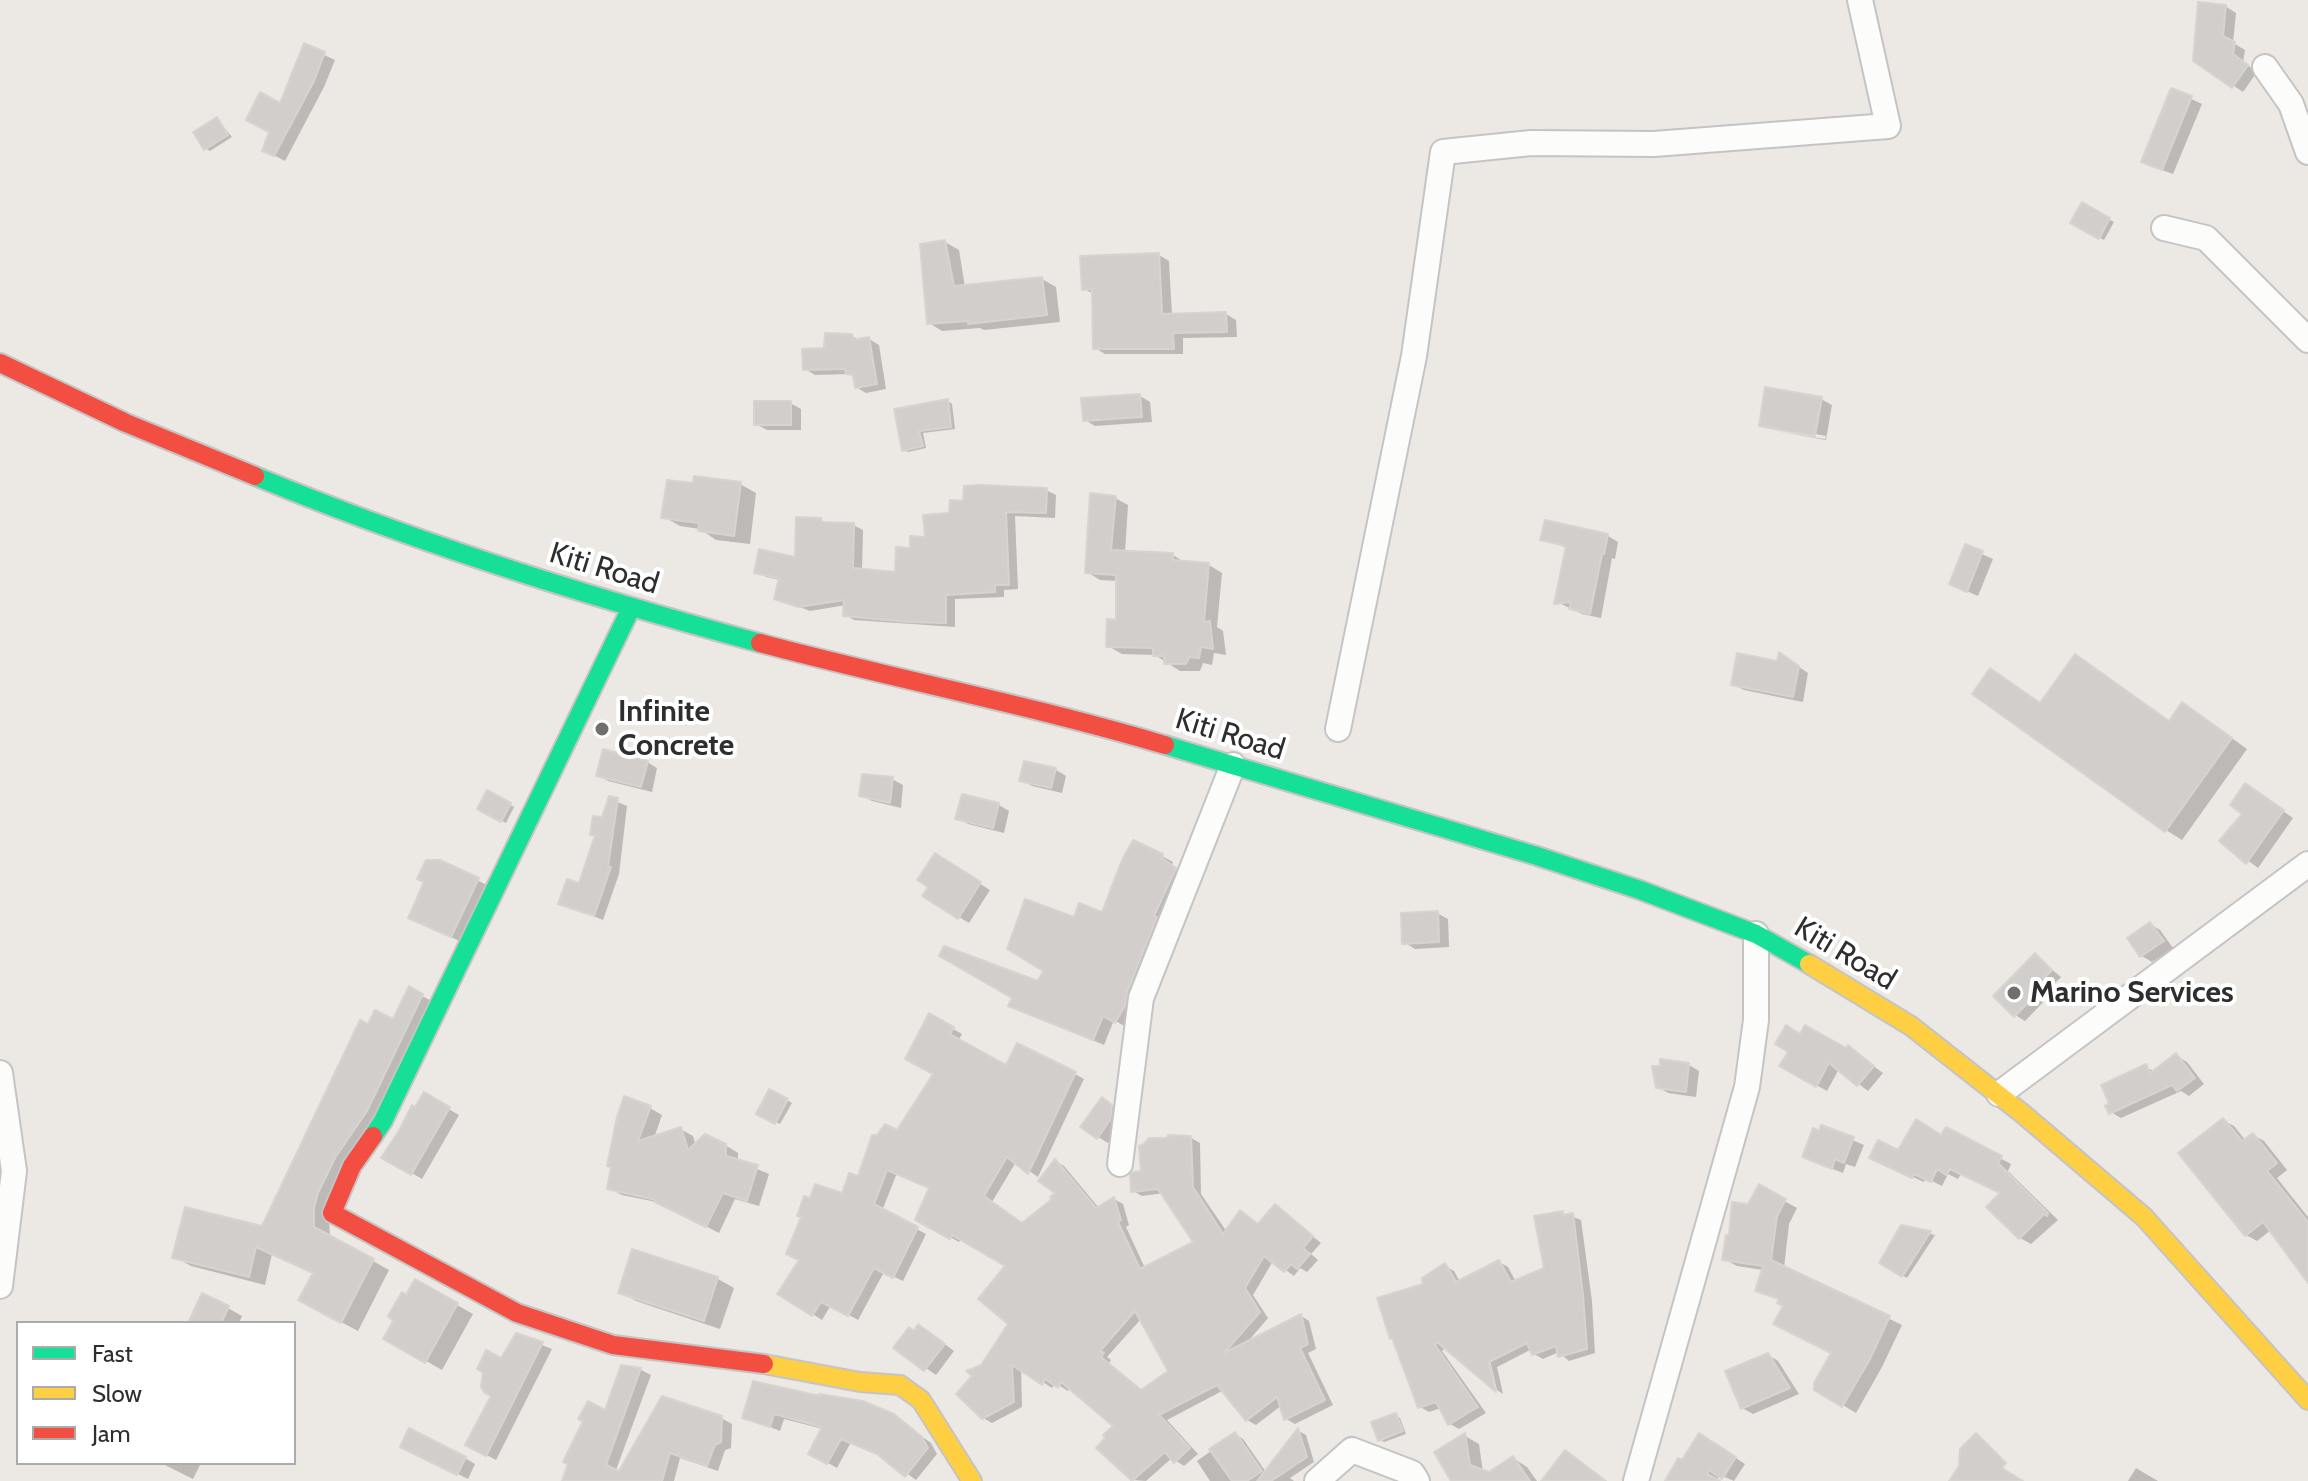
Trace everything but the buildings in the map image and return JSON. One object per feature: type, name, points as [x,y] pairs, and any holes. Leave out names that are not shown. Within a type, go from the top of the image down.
[{"type":"street","points":[[1338,729],[1414,356],[1443,152],[1531,143],[1654,144],[1888,126],[1860,0]]},
{"type":"street","points":[[2265,67],[2291,104],[2308,152]]},
{"type":"street","points":[[2164,228],[2206,238],[2308,340]]},
{"type":"street","name":"Kiti Road","points":[[0,363],[126,423],[291,491],[466,555],[631,608],[835,663],[1096,724],[1611,880],[1756,934],[1839,980],[1911,1026],[1999,1094],[2144,1217],[2308,1400]]},
{"type":"street","points":[[631,608],[383,1121],[352,1166],[332,1213],[517,1313],[613,1345],[754,1362],[860,1382],[900,1385],[921,1400],[972,1481]]},
{"type":"street","points":[[1120,1164],[1141,998],[1233,765]]},
{"type":"street","points":[[1999,1094],[2308,864]]},
{"type":"street","points":[[1636,1481],[1747,1087],[1756,1020],[1756,934]]},
{"type":"street","points":[[0,1073],[14,1171],[0,1286]]},
{"type":"street","points":[[1317,1481],[1352,1450],[1412,1473],[1417,1481]]},
{"type":"traffic: fast","points":[[255,476],[505,568],[760,643]]},
{"type":"traffic: fast","points":[[373,1136],[631,608]]},
{"type":"traffic: fast","points":[[1165,745],[1537,856],[1640,890],[1756,934],[1809,964]]},
{"type":"traffic: slow","points":[[1809,964],[1911,1026],[2023,1114],[2144,1217],[2308,1400]]},
{"type":"traffic: slow","points":[[764,1364],[860,1382],[900,1385],[921,1400],[972,1481]]},
{"type":"traffic: jam","points":[[0,363],[126,423],[255,476]]},
{"type":"traffic: jam","points":[[760,643],[1064,717],[1165,745]]},
{"type":"traffic: jam","points":[[373,1136],[352,1166],[332,1213],[517,1313],[613,1345],[764,1364]]},
{"type":"place","name":"Infinite Concrete","points":[[602,729]]},
{"type":"place","name":"Marino Services","points":[[2014,993]]}]
